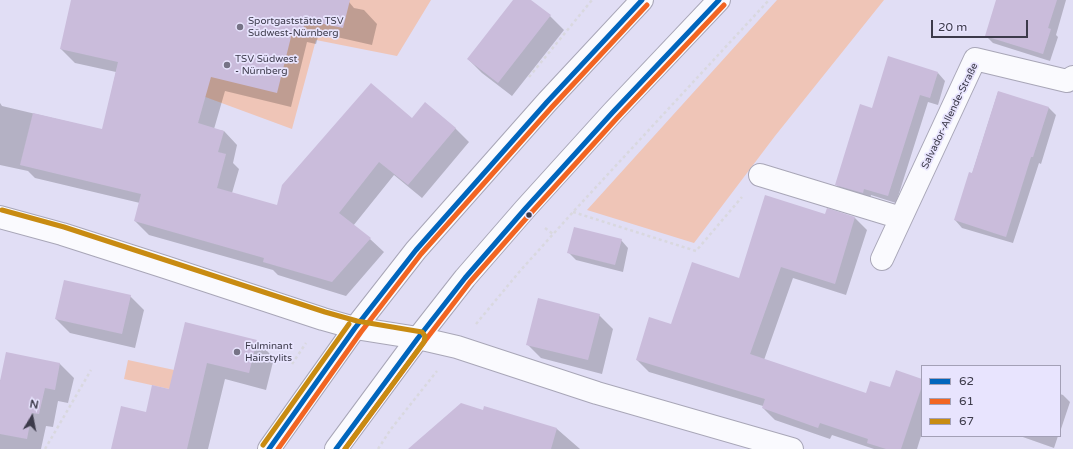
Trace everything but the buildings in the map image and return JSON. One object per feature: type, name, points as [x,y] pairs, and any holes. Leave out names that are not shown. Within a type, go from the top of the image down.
[{"type":"street","points":[[269,449],[355,328],[416,250],[478,178],[642,0]]},
{"type":"street","points":[[336,449],[418,338],[465,278],[613,112],[719,0]]},
{"type":"street","name":"Salvador-Allende-Straße","points":[[882,259],[976,59],[1067,81],[1073,78]]},
{"type":"street","points":[[760,175],[902,218]]},
{"type":"street","points":[[0,217],[92,244],[355,328],[418,338],[457,347],[597,393],[792,449]]},
{"type":"path","points":[[378,449],[391,430],[457,347],[520,271],[769,0]]},
{"type":"path","points":[[573,212],[696,251],[760,175]]},
{"type":"path","points":[[46,449],[91,370]]},
{"type":"shaded area","name":"TSV Südwest - Nürnberg","points":[[162,0],[431,0],[397,56],[316,40],[292,129],[143,74]]},
{"type":"shaded area","points":[[777,0],[884,0],[775,136],[694,243],[587,210]]},
{"type":"shaded area","points":[[128,360],[188,373],[183,392],[124,379]]},
{"type":"transit line","name":"62","points":[[269,449],[355,328],[416,250],[547,102],[642,0]]},
{"type":"transit line","name":"62","points":[[336,449],[418,338],[465,278],[613,112],[719,0]]},
{"type":"transit line","name":"61","points":[[278,449],[361,332],[421,254],[552,107],[647,5]]},
{"type":"transit line","name":"61","points":[[345,449],[470,282],[618,117],[724,5]]},
{"type":"transit line","name":"67","points":[[2,210],[64,227],[325,312],[357,321],[422,332],[425,336],[424,342],[345,449]]},
{"type":"transit line","name":"67","points":[[263,445],[349,324]]},
{"type":"place","name":"Sportgaststätte TSV Südwest-Nürnberg","points":[[240,27]]},
{"type":"place","name":"TSV Südwest - Nürnberg","points":[[227,65]]},
{"type":"place","name":"Fulminant Hairstylits","points":[[237,352]]}]
